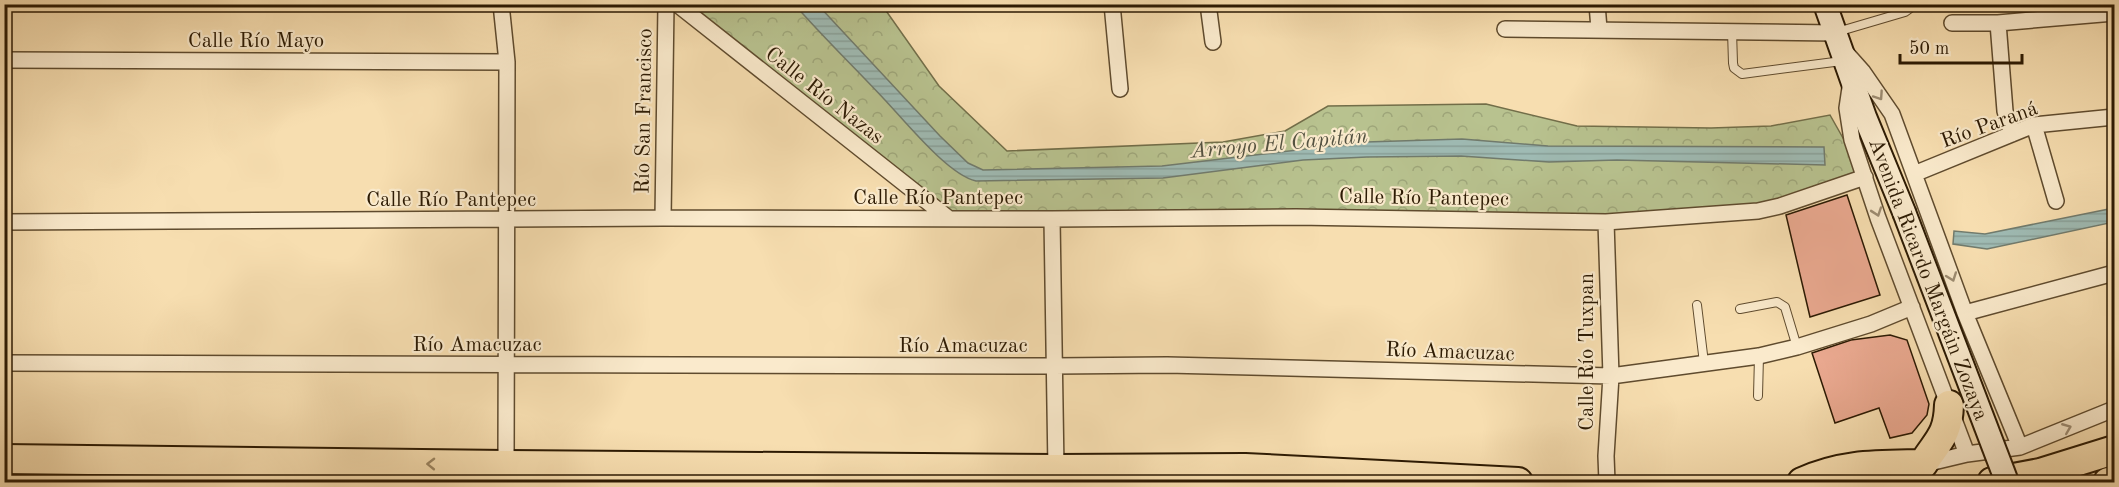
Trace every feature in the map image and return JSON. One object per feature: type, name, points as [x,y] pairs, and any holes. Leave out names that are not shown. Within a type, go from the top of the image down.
[{"type":"highway","points":[[1802,483],[1830,471],[1863,465],[1923,464],[1946,431],[1949,423],[1949,405]]},
{"type":"highway","points":[[1992,483],[2040,473],[2115,450]]},
{"type":"highway","points":[[4,459],[1056,469],[1245,468],[1518,483]]},
{"type":"highway","points":[[4,476],[199,472],[213,471],[233,462]]},
{"type":"highway","points":[[2108,483],[2115,481]]},
{"type":"street","points":[[501,4],[507,62],[506,465]]},
{"type":"street","name":"Río San Francisco","points":[[663,218],[666,4]]},
{"type":"street","name":"Calle Río Nazas","points":[[677,4],[948,218]]},
{"type":"street","points":[[1112,4],[1120,89]]},
{"type":"street","points":[[1208,4],[1213,42]]},
{"type":"street","points":[[1597,4],[1599,29]]},
{"type":"street","name":"Avenida Ricardo Margáin Zozaya","points":[[1825,4],[1865,117],[1879,145],[2007,483]]},
{"type":"street","points":[[1952,23],[1998,23],[2115,13]]},
{"type":"street","points":[[1998,23],[2005,111],[2012,134]]},
{"type":"street","points":[[1505,29],[1732,31],[1844,55],[1863,72],[1892,114],[1965,313],[2020,447]]},
{"type":"street","name":"Avenida Ricardo Margáin Zozaya","points":[[1844,55],[1849,124],[1864,177],[1967,454]]},
{"type":"street","name":"Calle Río Mayo","points":[[4,60],[507,62]]},
{"type":"street","name":"Río Paraná","points":[[1914,174],[2034,125],[2115,117]]},
{"type":"street","points":[[2034,125],[2056,201]]},
{"type":"street","name":"Calle Río Pantepec","points":[[4,222],[1296,217],[1606,222],[1758,211],[1780,206],[1864,177]]},
{"type":"street","points":[[1052,219],[1056,469]]},
{"type":"street","name":"Calle Río Tuxpan","points":[[1606,222],[1611,376],[1606,456],[1607,483]]},
{"type":"street","points":[[1965,313],[2115,273]]},
{"type":"street","name":"Río Amacuzac","points":[[4,363],[1054,366],[1167,364],[1611,376],[1759,356],[1871,324],[1912,307]]},
{"type":"street","points":[[1923,464],[1967,454],[2020,447],[2115,409]]},
{"type":"lane","points":[[1732,31],[1734,68],[1742,74],[1844,55],[1916,4]]},
{"type":"lane","points":[[1740,309],[1777,302],[1785,307],[1797,347]]},
{"type":"lane","points":[[1697,305],[1704,363]]},
{"type":"lane","points":[[1758,396],[1759,356]]},
{"type":"green space","points":[[677,5],[882,5],[939,86],[1007,151],[1223,142],[1285,131],[1328,106],[1486,104],[1577,126],[1711,128],[1771,126],[1830,115],[1865,177],[1733,214],[948,218]]},
{"type":"water","points":[[795,5],[818,5],[940,136],[968,163],[983,170],[1162,166],[1366,142],[1462,139],[1548,146],[1824,147],[1825,165],[1617,160],[1549,162],[1461,156],[1367,157],[1303,160],[1163,178],[976,181],[953,169],[927,146]]},
{"type":"water","points":[[2114,208],[2114,222],[1987,249],[1953,244],[1954,231],[1985,234]]},
{"type":"building","points":[[1847,195],[1880,295],[1810,317],[1786,215]]},
{"type":"building","points":[[1890,335],[1907,340],[1929,404],[1927,415],[1912,433],[1890,438],[1879,408],[1835,423],[1812,353],[1851,340]]},
{"type":"water label","name":"Arroyo El Capitán","points":[[1279,142]]}]
